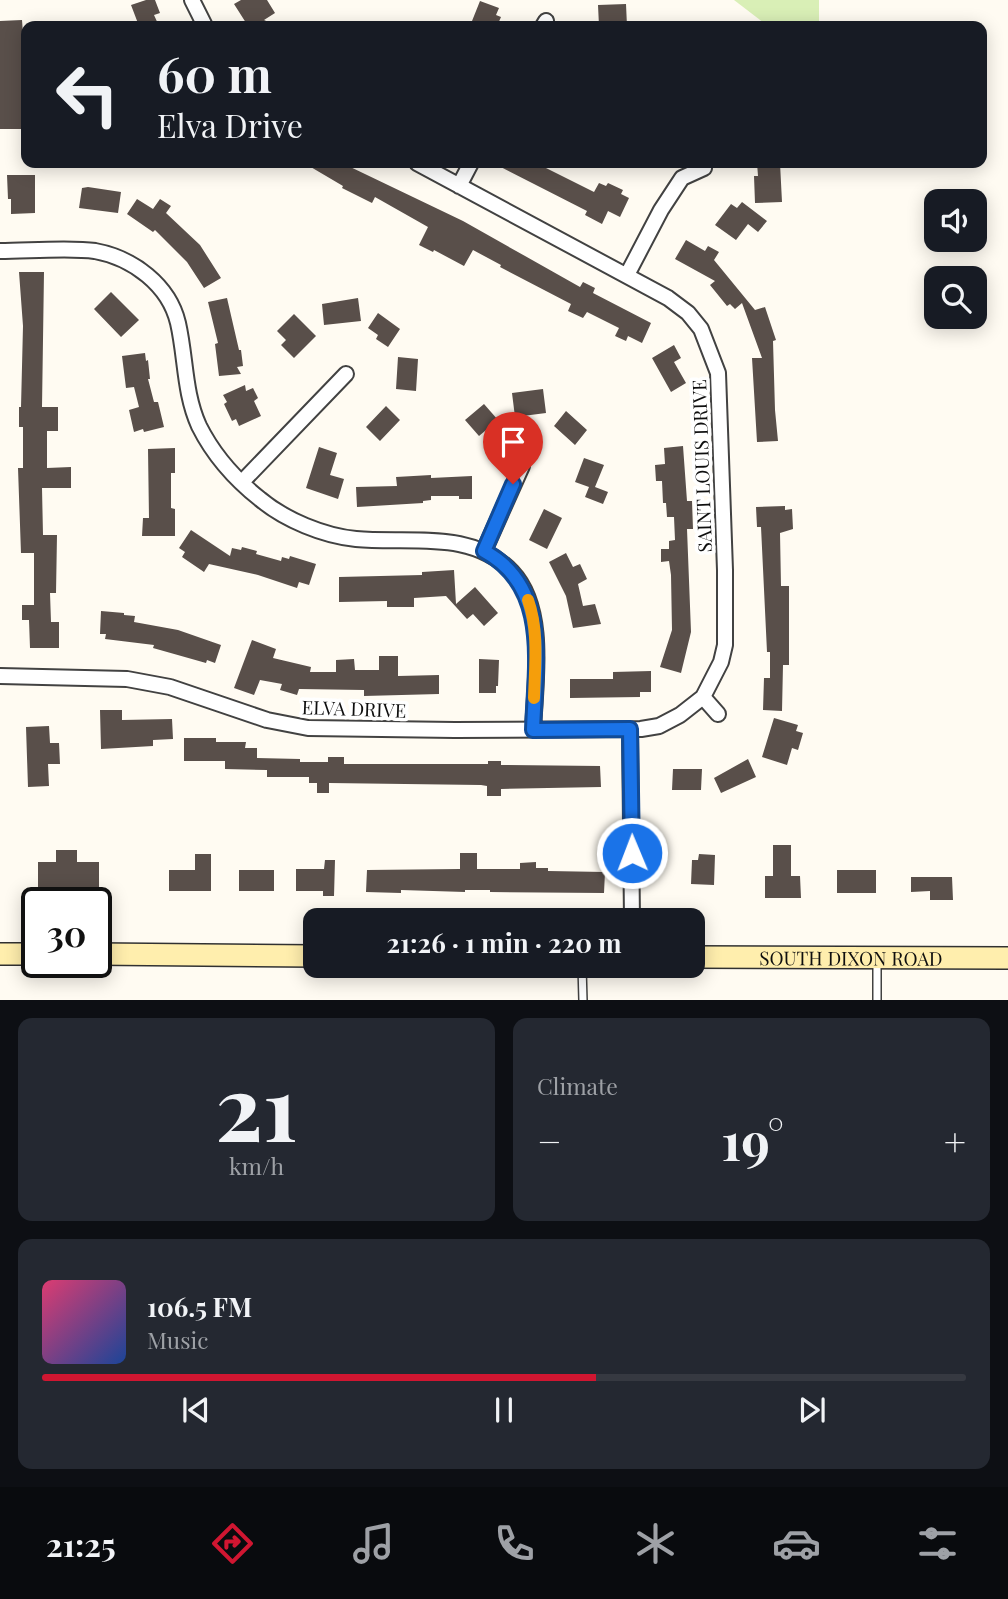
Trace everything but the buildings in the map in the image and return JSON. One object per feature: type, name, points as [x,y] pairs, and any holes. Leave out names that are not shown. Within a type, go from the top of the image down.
[{"type":"main road","points":[[0,954],[21,954]]},
{"type":"main road","points":[[112,954],[303,956]]},
{"type":"main road","name":"SOUTH DIXON ROAD","points":[[705,957],[1008,958]]},
{"type":"street","points":[[192,0],[202,21]]},
{"type":"street","name":"SAINT LOUIS DRIVE","points":[[426,168],[668,298],[688,313],[701,329],[718,373],[725,570],[725,645],[721,662],[703,696]]},
{"type":"street","points":[[459,186],[468,168]]},
{"type":"street","points":[[627,275],[661,210],[682,178],[704,168]]},
{"type":"street","points":[[0,251],[94,251],[123,259],[153,280],[172,307],[178,323],[186,386],[199,426],[216,455],[261,500],[284,516],[331,534],[355,539],[459,542],[498,558],[514,573],[526,593],[532,611],[536,650],[533,730]]},
{"type":"street","points":[[242,482],[346,374]]},
{"type":"street","points":[[484,551],[522,466]]},
{"type":"street","name":"ELVA DRIVE","points":[[0,676],[127,679],[170,687],[267,720],[308,728],[630,729],[659,726],[680,715],[703,696]]},
{"type":"street","points":[[703,696],[718,714]]},
{"type":"street","points":[[630,729],[632,908]]},
{"type":"lane","points":[[877,958],[877,1000]]},
{"type":"lane","points":[[582,978],[583,1000]]},
{"type":"green space","points":[[734,0],[819,0],[819,21],[761,21]]},
{"type":"slow traffic","points":[[528,600],[532,611],[536,650],[534,698]]},
{"type":"route","points":[[513,484],[484,551],[498,558],[514,573],[526,593],[532,611],[536,650],[533,730],[630,729],[632,853]]}]
